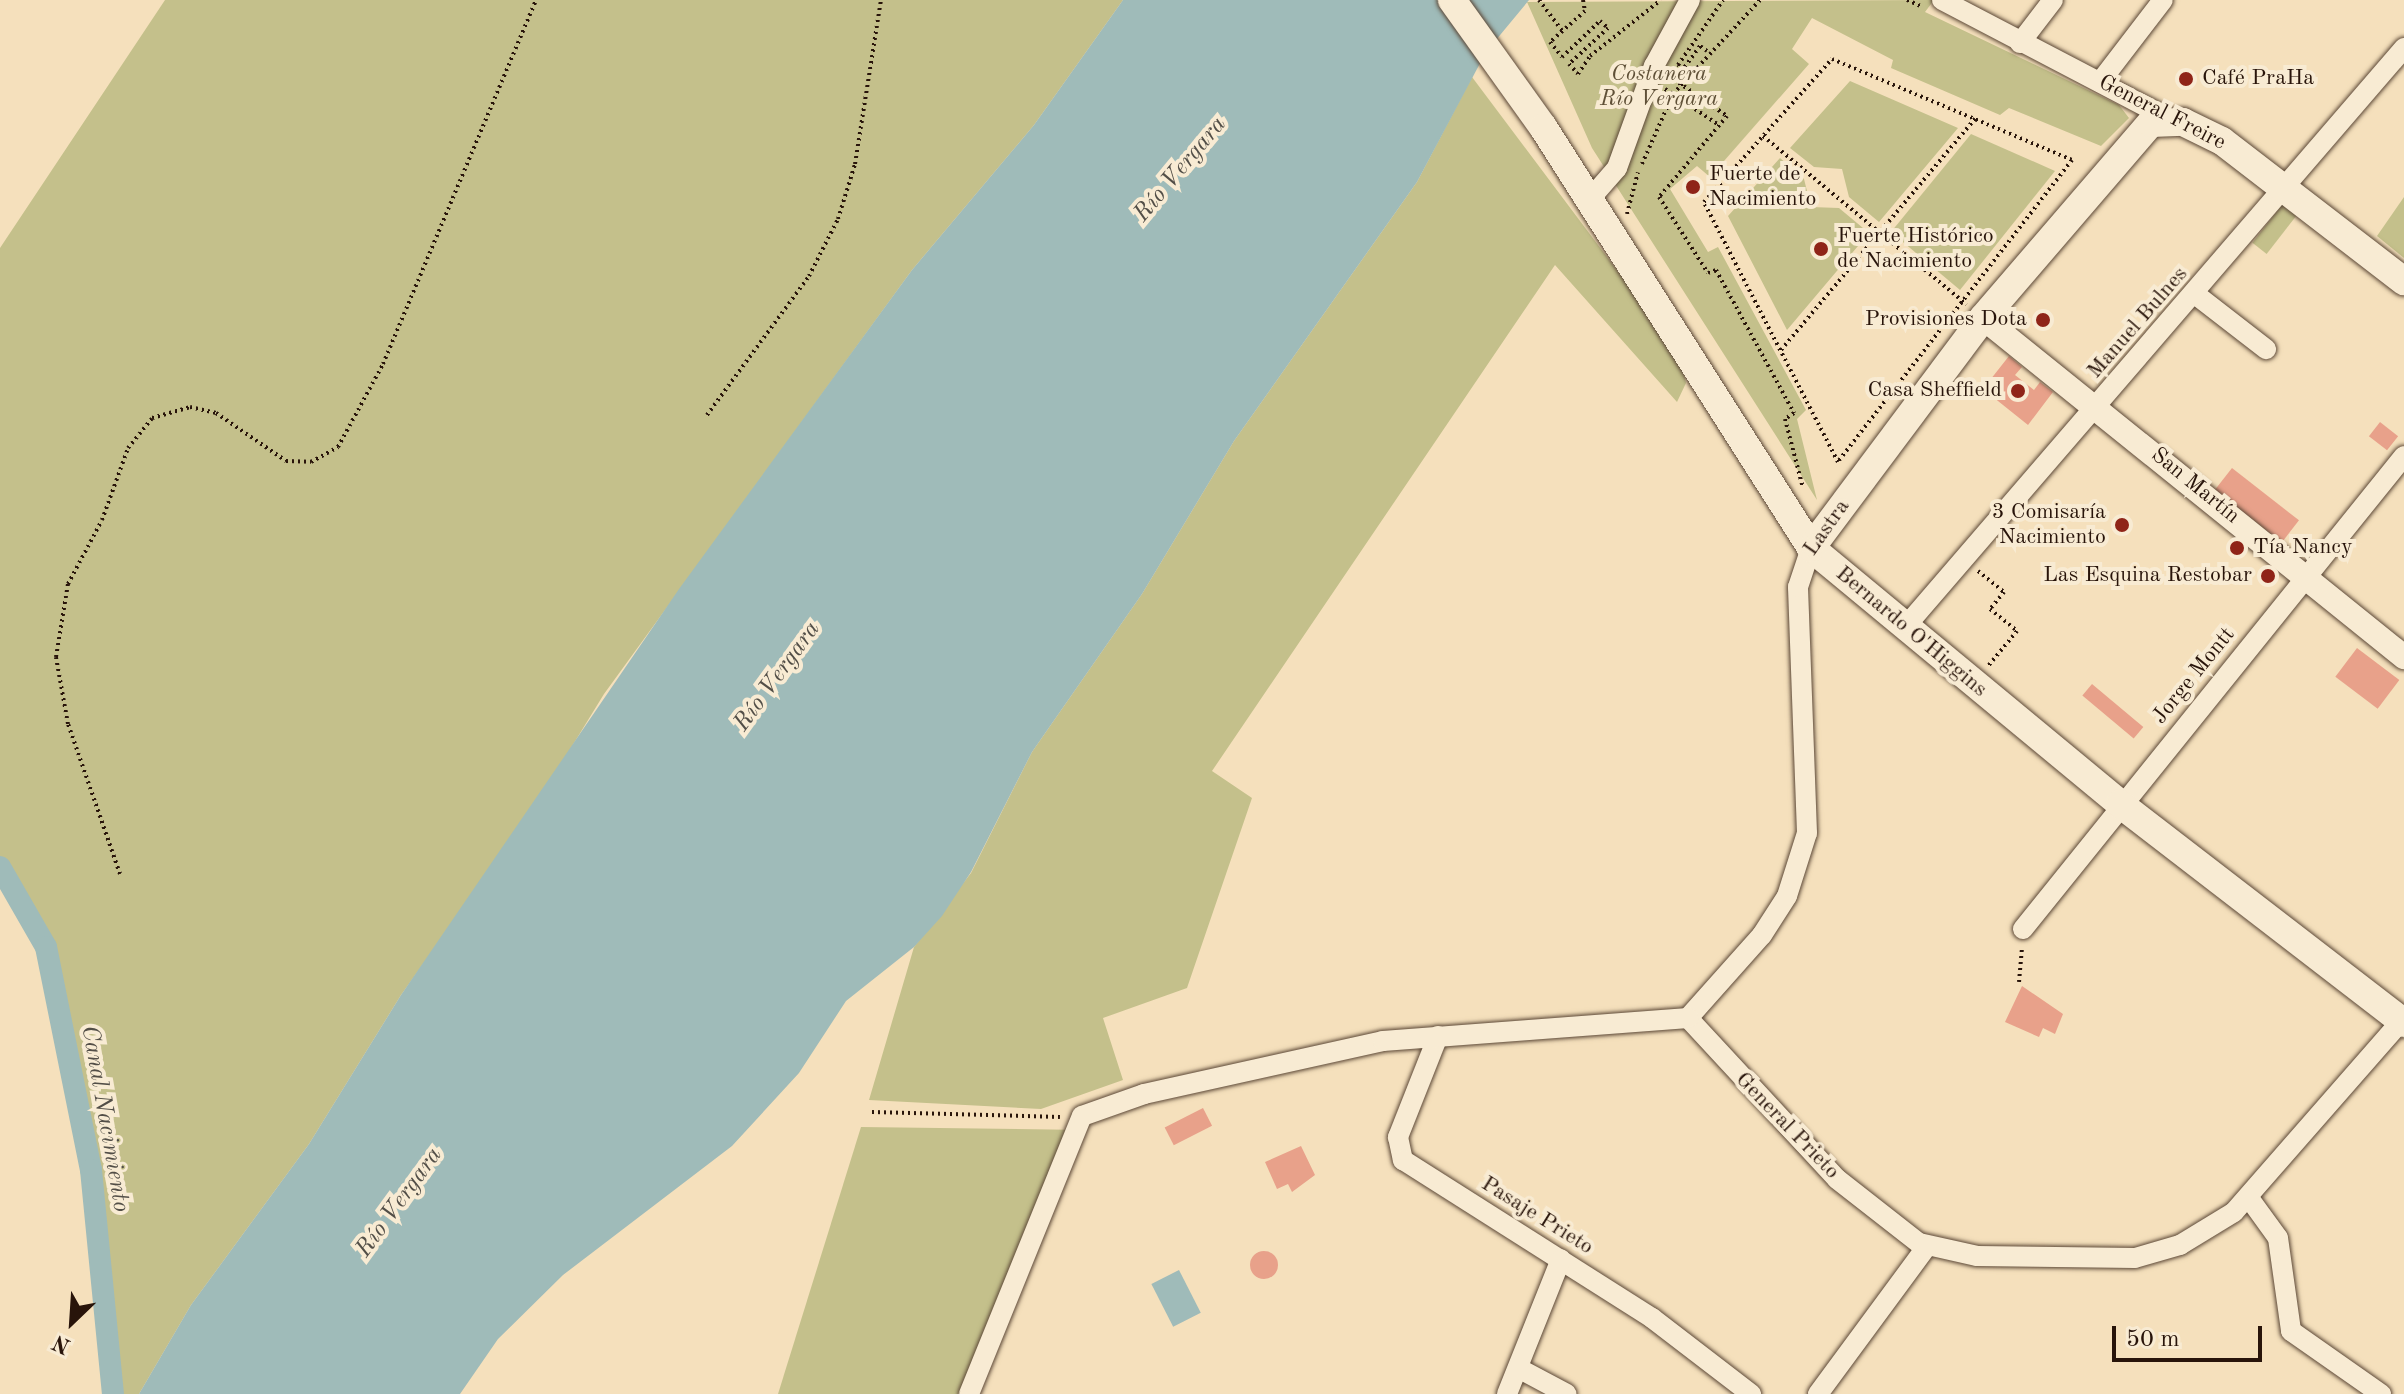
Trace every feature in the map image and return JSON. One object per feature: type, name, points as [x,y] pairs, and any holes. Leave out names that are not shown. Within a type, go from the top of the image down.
[{"type":"main road","name":"Bernardo O'Higgins","points":[[1452,0],[1543,127],[1811,548],[2120,804],[2403,1020]]},
{"type":"main road","name":"General Freire","points":[[2168,118],[2222,141],[2404,281]]},
{"type":"main road","name":"Lastra","points":[[1811,548],[1983,318],[2137,138],[2168,118]]},
{"type":"street","points":[[1590,199],[1617,168],[1654,66],[1690,0]]},
{"type":"street","name":"General Freire","points":[[1942,0],[2168,118]]},
{"type":"street","points":[[2020,43],[2053,0]]},
{"type":"street","points":[[2100,82],[2163,0]]},
{"type":"street","name":"Manuel Bulnes","points":[[1906,626],[2404,48]]},
{"type":"street","points":[[2195,294],[2266,349]]},
{"type":"street","name":"San Martín","points":[[1983,318],[2097,406],[2404,657]]},
{"type":"street","name":"Jorge Montt","points":[[2022,939],[2120,804],[2404,456]]},
{"type":"street","name":"Lastra","points":[[1688,1018],[1770,922],[1787,896],[1807,833],[1798,587],[1811,548]]},
{"type":"street","points":[[969,1394],[1082,1116],[1204,1081],[1383,1041],[1688,1018]]},
{"type":"street","name":"General Prieto","points":[[1688,1018],[1837,1179],[1889,1225],[1927,1246],[1977,1256],[2135,1258],[2200,1235],[2249,1198],[2403,1020]]},
{"type":"street","name":"Pasaje Prieto","points":[[1438,1036],[1398,1137],[1400,1156],[1561,1259],[1751,1394]]},
{"type":"street","points":[[2249,1198],[2278,1238],[2291,1331],[2381,1394]]},
{"type":"street","points":[[1818,1394],[1927,1246]]},
{"type":"street","points":[[1507,1394],[1561,1259]]},
{"type":"street","points":[[1518,1368],[1567,1394]]},
{"type":"path","points":[[120,874],[68,724],[56,657],[68,584],[102,520],[128,448],[152,418],[190,407],[216,413],[286,461],[311,462],[338,447],[389,350],[536,0]]},
{"type":"path","points":[[707,415],[809,276],[838,219],[855,164],[881,0]]},
{"type":"path","points":[[1539,0],[1562,31]]},
{"type":"path","points":[[1583,0],[1585,11],[1550,42],[1562,57],[1600,21],[1608,28],[1569,64],[1578,74],[1602,46],[1661,0]]},
{"type":"path","points":[[1707,51],[1700,46],[1684,68],[1678,65],[1723,0]]},
{"type":"path","points":[[1619,245],[1639,171],[1673,94],[1707,51],[1760,0]]},
{"type":"path","points":[[1832,59],[1975,119],[2072,160],[1959,299],[1838,462],[1704,202],[1832,59]]},
{"type":"path","points":[[1681,85],[1727,116],[1659,197],[1708,273],[1716,270],[1794,413],[1785,419],[1805,495]]},
{"type":"path","points":[[1673,94],[1719,125]]},
{"type":"path","points":[[1781,350],[1975,119]]},
{"type":"path","points":[[1763,136],[1983,318]]},
{"type":"path","points":[[1964,560],[2004,592],[1990,609],[2017,631],[1974,684]]},
{"type":"path","points":[[2019,982],[2022,939]]},
{"type":"path","points":[[872,1112],[1082,1116]]},
{"type":"green space","points":[[165,0],[1123,0],[1034,125],[912,270],[604,694],[536,805],[401,995],[309,1144],[191,1305],[139,1394],[113,1394],[91,1170],[46,947],[0,867],[0,248]]},
{"type":"green space","name":"Costanera Río Vergara","points":[[1934,0],[1925,12],[2119,105],[2129,118],[2101,146],[2009,108],[2000,115],[1891,68],[1893,60],[1812,18],[1792,49],[1809,64],[1710,177],[1697,166],[1670,189],[1708,252],[1718,247],[1806,410],[1797,419],[1817,500],[1592,148],[1527,2]]},
{"type":"green space","points":[[1472,77],[1679,353],[1686,383],[1677,402],[1555,265],[1212,771],[1252,798],[1187,988],[1103,1018],[1123,1080],[1041,1109],[869,1100],[914,947],[971,873],[1032,752],[1142,594],[1234,441],[1417,182]]},
{"type":"green space","points":[[1850,81],[1958,128],[1879,222],[1849,197],[1842,169],[1814,167],[1790,148]]},
{"type":"green space","points":[[1971,134],[2055,171],[1960,290],[1891,232]]},
{"type":"green space","points":[[1780,158],[1804,179],[1811,207],[1839,208],[1869,233],[1787,330],[1728,216]]},
{"type":"green space","points":[[2404,197],[2404,258],[2377,236]]},
{"type":"green space","points":[[2282,205],[2296,216],[2267,254],[2252,243]]},
{"type":"green space","points":[[861,1127],[1085,1130],[977,1394],[778,1394]]},
{"type":"water","name":"Río Vergara","points":[[1123,0],[1529,0],[1486,52],[1417,182],[1234,441],[1142,594],[1032,752],[971,872],[942,916],[914,947],[846,1001],[799,1073],[732,1146],[563,1275],[498,1339],[460,1394],[139,1394],[191,1305],[309,1144],[401,995],[679,589],[912,270],[1034,125]]},
{"type":"water","points":[[1179,1270],[1201,1313],[1173,1327],[1151,1284]]},
{"type":"building","name":"Casa Sheffield","points":[[2009,356],[2022,367],[2015,375],[2034,390],[2040,382],[2053,392],[2028,425],[1983,389]]},
{"type":"building","points":[[2380,422],[2398,436],[2387,450],[2369,436]]},
{"type":"building","points":[[2232,468],[2299,520],[2282,542],[2215,490]]},
{"type":"building","points":[[2357,648],[2399,680],[2378,709],[2335,677]]},
{"type":"building","points":[[2092,684],[2143,727],[2134,739],[2082,695]]},
{"type":"building","points":[[2022,986],[2063,1014],[2055,1034],[2043,1028],[2039,1037],[2005,1022]]},
{"type":"building","points":[[1203,1108],[1212,1126],[1174,1145],[1165,1128]]},
{"type":"building","points":[[1301,1146],[1315,1175],[1292,1192],[1288,1184],[1277,1189],[1265,1162]]},
{"type":"building","points":[[1264,1251],[1274,1255],[1278,1265],[1274,1275],[1264,1279],[1254,1275],[1250,1265],[1254,1255]]},
{"type":"waterway","name":"Canal Nacimiento","points":[[0,867],[46,947],[91,1170],[113,1394]]},
{"type":"place","name":"Café PraHa","points":[[2186,79]]},
{"type":"place","name":"Fuerte de Nacimiento","points":[[1693,187]]},
{"type":"place","name":"Fuerte Histórico de Nacimiento","points":[[1821,249]]},
{"type":"place","name":"Provisiones Dota","points":[[2043,320]]},
{"type":"place","name":"Casa Sheffield","points":[[2018,391]]},
{"type":"place","name":"3 Comisaría Nacimiento","points":[[2122,525]]},
{"type":"place","name":"Tía Nancy","points":[[2237,548]]},
{"type":"place","name":"Las Esquina Restobar","points":[[2268,576]]}]
